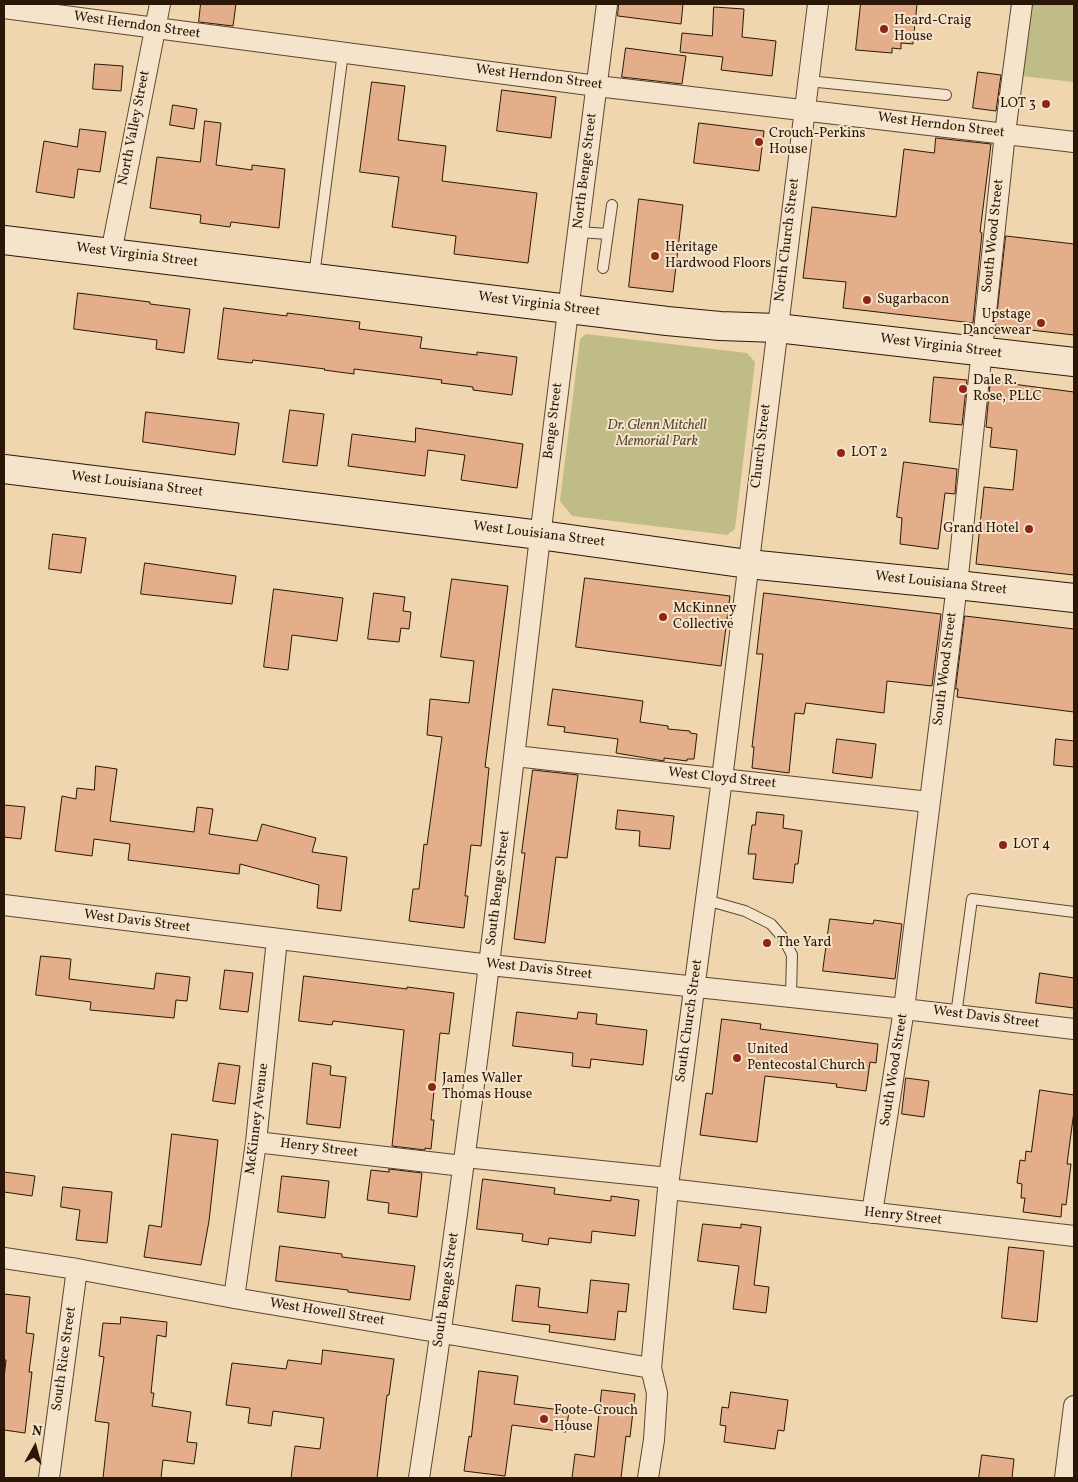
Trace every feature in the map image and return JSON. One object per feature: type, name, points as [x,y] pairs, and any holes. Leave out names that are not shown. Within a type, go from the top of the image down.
[{"type":"main road","name":"West Virginia Street","points":[[4,240],[688,323],[777,328],[1074,362]]},
{"type":"main road","name":"West Louisiana Street","points":[[4,469],[540,535],[748,564],[1074,598]]},
{"type":"street","name":"North Valley Street","points":[[111,253],[160,4]]},
{"type":"street","name":"North Benge Street","points":[[568,308],[607,4]]},
{"type":"street","name":"North Church Street","points":[[777,328],[818,4]]},
{"type":"street","name":"South Wood Street","points":[[872,1213],[904,1009],[957,585],[1005,133],[1022,4]]},
{"type":"street","name":"West Herndon Street","points":[[4,8],[597,86],[1074,142]]},
{"type":"street","name":"Benge Street","points":[[540,535],[568,308]]},
{"type":"street","name":"Church Street","points":[[748,564],[777,328]]},
{"type":"street","name":"South Benge Street","points":[[419,1478],[442,1332],[490,965],[540,535]]},
{"type":"street","name":"South Church Street","points":[[648,1478],[654,1440],[657,1393],[651,1368],[669,1183],[748,564]]},
{"type":"street","name":"West Cloyd Street","points":[[515,756],[929,802]]},
{"type":"street","name":"West Davis Street","points":[[4,905],[490,965],[1074,1028]]},
{"type":"street","name":"McKinney Avenue","points":[[234,1298],[256,1142],[277,939]]},
{"type":"street","name":"Henry Street","points":[[256,1142],[382,1157],[464,1161]]},
{"type":"street","points":[[464,1161],[669,1183]]},
{"type":"street","name":"Henry Street","points":[[669,1183],[733,1197],[1074,1236]]},
{"type":"street","name":"West Howell Street","points":[[4,1258],[651,1368]]},
{"type":"street","name":"South Rice Street","points":[[49,1478],[77,1269]]},
{"type":"street","points":[[1065,1478],[1074,1406]]},
{"type":"lane","points":[[314,277],[343,52]]},
{"type":"lane","points":[[808,81],[946,95]]},
{"type":"lane","points":[[603,268],[612,205]]},
{"type":"lane","points":[[578,232],[608,234]]},
{"type":"lane","points":[[956,1015],[972,899],[1074,910]]},
{"type":"lane","points":[[706,900],[745,911],[771,924],[784,939],[792,955],[791,996]]},
{"type":"green space","points":[[1030,4],[1074,4],[1074,82],[1021,76]]},
{"type":"green space","name":"Dr. Glenn Mitchell Memorial Park","points":[[586,334],[747,353],[755,362],[735,529],[727,535],[572,516],[560,501],[580,339]]},
{"type":"building","points":[[201,4],[236,4],[233,26],[199,22]]},
{"type":"building","points":[[619,4],[683,4],[681,24],[618,16]]},
{"type":"building","name":"Heard-Craig House","points":[[861,4],[917,4],[913,44],[901,43],[901,49],[892,48],[892,53],[856,50]]},
{"type":"building","points":[[714,7],[744,9],[742,37],[776,41],[772,76],[721,70],[723,57],[680,52],[682,33],[712,36]]},
{"type":"building","points":[[626,48],[686,56],[682,84],[622,77]]},
{"type":"building","points":[[95,64],[123,66],[121,91],[93,89]]},
{"type":"building","points":[[978,72],[1001,75],[996,111],[973,108]]},
{"type":"building","points":[[372,82],[405,86],[398,140],[446,146],[442,181],[537,193],[528,263],[454,254],[456,236],[392,227],[399,177],[360,172]]},
{"type":"building","points":[[502,90],[556,97],[551,138],[497,131]]},
{"type":"building","points":[[173,105],[197,109],[194,129],[170,125]]},
{"type":"building","points":[[205,121],[221,123],[216,165],[252,170],[252,165],[285,169],[279,228],[231,222],[230,227],[200,223],[201,215],[150,208],[157,157],[200,162]]},
{"type":"building","points":[[699,123],[764,131],[759,171],[694,163]]},
{"type":"building","points":[[80,129],[106,132],[100,172],[78,169],[74,198],[36,192],[44,141],[77,147]]},
{"type":"building","points":[[936,138],[991,144],[980,232],[982,233],[973,323],[843,308],[846,282],[803,278],[812,207],[896,217],[904,149],[934,153]]},
{"type":"building","name":"Heritage Hardwood Floors","points":[[639,199],[683,205],[673,292],[629,287]]},
{"type":"building","points":[[1006,236],[1074,244],[1074,335],[996,326]]},
{"type":"building","points":[[78,293],[190,309],[184,353],[156,349],[157,340],[74,329]]},
{"type":"building","points":[[224,308],[287,316],[287,313],[360,322],[359,329],[422,337],[420,348],[477,355],[477,352],[517,357],[512,395],[473,390],[473,387],[441,383],[442,380],[354,369],[354,374],[253,360],[252,363],[218,359]]},
{"type":"building","points":[[934,377],[967,380],[962,425],[930,422]]},
{"type":"building","points":[[997,382],[1074,392],[1074,575],[976,564],[984,487],[1013,490],[1017,450],[990,447],[992,428],[986,427],[990,383]]},
{"type":"building","points":[[290,410],[324,414],[317,466],[283,462]]},
{"type":"building","points":[[146,412],[239,423],[235,455],[143,442]]},
{"type":"building","points":[[416,428],[523,444],[517,488],[461,480],[465,455],[428,450],[425,476],[348,466],[352,434],[415,442]]},
{"type":"building","points":[[904,462],[957,469],[955,494],[945,493],[938,549],[900,544],[902,518],[897,517]]},
{"type":"building","points":[[53,534],[86,538],[81,573],[49,569]]},
{"type":"building","points":[[145,563],[236,576],[232,604],[141,594]]},
{"type":"building","points":[[585,578],[730,596],[721,666],[576,647]]},
{"type":"building","points":[[452,579],[508,586],[485,767],[489,768],[481,846],[471,845],[465,896],[468,896],[464,928],[409,921],[413,889],[419,889],[424,844],[427,845],[442,737],[427,735],[430,699],[469,703],[474,661],[441,657]]},
{"type":"building","points":[[274,589],[343,598],[337,641],[292,635],[288,670],[264,667]]},
{"type":"building","points":[[374,593],[405,597],[403,611],[411,612],[409,629],[401,628],[399,642],[368,639]]},
{"type":"building","points":[[764,593],[941,614],[932,686],[887,681],[884,713],[806,703],[804,714],[795,713],[789,773],[752,768],[754,747],[752,747],[763,654],[757,654]]},
{"type":"building","points":[[965,616],[1074,629],[1074,712],[957,697],[958,689],[956,689]]},
{"type":"building","points":[[553,689],[643,701],[640,722],[668,726],[668,729],[690,731],[690,733],[697,734],[694,759],[687,759],[687,761],[664,758],[664,761],[616,753],[618,739],[564,732],[565,727],[548,725]]},
{"type":"building","points":[[837,739],[876,744],[872,778],[833,773]]},
{"type":"building","points":[[1056,739],[1074,741],[1074,767],[1054,765]]},
{"type":"building","points":[[96,766],[117,769],[110,821],[194,832],[197,807],[213,809],[209,834],[257,841],[262,824],[316,838],[312,852],[347,857],[341,911],[317,908],[319,885],[240,864],[239,874],[128,860],[130,844],[94,839],[92,856],[55,851],[62,796],[76,799],[77,788],[94,790]]},
{"type":"building","points":[[533,770],[578,775],[567,858],[556,857],[545,943],[514,939],[525,853],[522,853]]},
{"type":"building","points":[[4,805],[25,807],[21,839],[4,837]]},
{"type":"building","points":[[618,810],[674,816],[670,849],[639,846],[640,831],[616,829]]},
{"type":"building","points":[[757,812],[784,815],[783,828],[802,831],[798,864],[795,864],[793,883],[753,879],[756,854],[748,854],[752,825],[755,825]]},
{"type":"building","points":[[830,919],[873,924],[874,920],[902,924],[895,979],[823,971]]},
{"type":"building","points":[[41,956],[71,959],[69,979],[154,989],[156,973],[190,977],[187,1001],[176,1000],[174,1018],[90,1010],[91,1002],[36,995]]},
{"type":"building","points":[[225,970],[253,973],[248,1012],[220,1009]]},
{"type":"building","points":[[1040,973],[1074,978],[1074,1008],[1036,1003]]},
{"type":"building","points":[[304,976],[454,993],[449,1034],[440,1033],[431,1120],[434,1120],[431,1149],[392,1146],[404,1030],[333,1021],[332,1025],[299,1021]]},
{"type":"building","points":[[517,1012],[577,1019],[578,1012],[597,1014],[596,1024],[647,1030],[643,1065],[591,1059],[590,1068],[572,1066],[573,1053],[513,1046]]},
{"type":"building","points":[[722,1019],[761,1024],[760,1029],[878,1044],[876,1063],[870,1062],[866,1091],[836,1087],[837,1084],[765,1076],[757,1142],[700,1135],[706,1093],[712,1094]]},
{"type":"building","points":[[219,1063],[240,1066],[235,1104],[213,1101]]},
{"type":"building","points":[[313,1063],[331,1066],[330,1075],[346,1077],[340,1128],[307,1124]]},
{"type":"building","points":[[906,1078],[929,1081],[924,1117],[902,1114]]},
{"type":"building","points":[[1040,1090],[1074,1095],[1074,1111],[1067,1164],[1071,1164],[1066,1205],[1062,1204],[1061,1217],[1023,1212],[1025,1198],[1021,1198],[1022,1184],[1017,1183],[1020,1160],[1025,1161],[1026,1151],[1031,1152]]},
{"type":"building","points":[[172,1134],[218,1140],[209,1221],[201,1265],[144,1257],[149,1225],[161,1227]]},
{"type":"building","points":[[389,1169],[422,1173],[417,1217],[388,1213],[389,1203],[367,1200],[371,1170],[389,1172]]},
{"type":"building","points":[[4,1172],[35,1176],[32,1196],[4,1192]]},
{"type":"building","points":[[282,1176],[329,1181],[325,1218],[278,1212]]},
{"type":"building","points":[[483,1179],[555,1188],[554,1194],[611,1201],[611,1196],[639,1200],[635,1236],[592,1231],[591,1243],[549,1238],[548,1245],[522,1241],[523,1234],[477,1229]]},
{"type":"building","points":[[63,1187],[112,1192],[107,1243],[76,1240],[80,1210],[61,1207]]},
{"type":"building","points":[[703,1224],[741,1228],[741,1224],[761,1227],[754,1285],[769,1287],[766,1313],[733,1309],[739,1266],[698,1261]]},
{"type":"building","points":[[280,1246],[342,1254],[342,1257],[415,1266],[410,1300],[276,1281]]},
{"type":"building","points":[[1009,1247],[1044,1251],[1037,1322],[1002,1318]]},
{"type":"building","points":[[591,1280],[629,1284],[626,1312],[618,1311],[615,1340],[549,1332],[550,1325],[512,1321],[516,1285],[540,1288],[538,1307],[587,1313]]},
{"type":"building","points":[[4,1294],[30,1297],[26,1333],[34,1334],[29,1372],[32,1372],[25,1433],[4,1430],[6,1360],[4,1360]]},
{"type":"building","points":[[121,1317],[167,1322],[166,1337],[157,1335],[151,1393],[154,1393],[152,1406],[191,1412],[187,1442],[197,1443],[194,1464],[163,1460],[161,1478],[103,1478],[109,1423],[95,1421],[104,1357],[99,1356],[103,1323],[120,1324]]},
{"type":"building","points":[[323,1350],[394,1359],[389,1395],[387,1395],[377,1478],[291,1478],[295,1446],[320,1449],[324,1418],[273,1411],[271,1426],[248,1423],[250,1408],[226,1405],[232,1363],[286,1369],[288,1360],[321,1364]]},
{"type":"building","points":[[479,1371],[518,1376],[514,1404],[569,1411],[566,1432],[512,1425],[505,1476],[464,1471],[469,1436],[471,1437]]},
{"type":"building","points":[[602,1390],[635,1394],[630,1437],[626,1436],[621,1478],[572,1478],[575,1454],[594,1457]]},
{"type":"building","points":[[731,1392],[788,1400],[784,1431],[778,1430],[775,1449],[724,1442],[726,1426],[720,1425],[722,1407],[728,1408]]},
{"type":"building","points":[[982,1455],[1014,1459],[1012,1478],[979,1478]]},
{"type":"place","name":"Heard-Craig House","points":[[884,29]]},
{"type":"place","name":"LOT 3","points":[[1046,104]]},
{"type":"place","name":"Crouch-Perkins House","points":[[759,142]]},
{"type":"place","name":"Heritage Hardwood Floors","points":[[655,256]]},
{"type":"place","name":"Sugarbacon","points":[[867,300]]},
{"type":"place","name":"Upstage Dancewear","points":[[1041,323]]},
{"type":"place","name":"Dale R. Rose, PLLC","points":[[963,389]]},
{"type":"place","name":"LOT 2","points":[[841,453]]},
{"type":"place","name":"Grand Hotel","points":[[1029,529]]},
{"type":"place","name":"McKinney Collective","points":[[663,617]]},
{"type":"place","name":"LOT 4","points":[[1003,845]]},
{"type":"place","name":"The Yard","points":[[767,943]]},
{"type":"place","name":"United Pentecostal Church","points":[[737,1058]]},
{"type":"place","name":"James Waller Thomas House","points":[[432,1087]]},
{"type":"place","name":"Foote-Crouch House","points":[[544,1419]]}]
